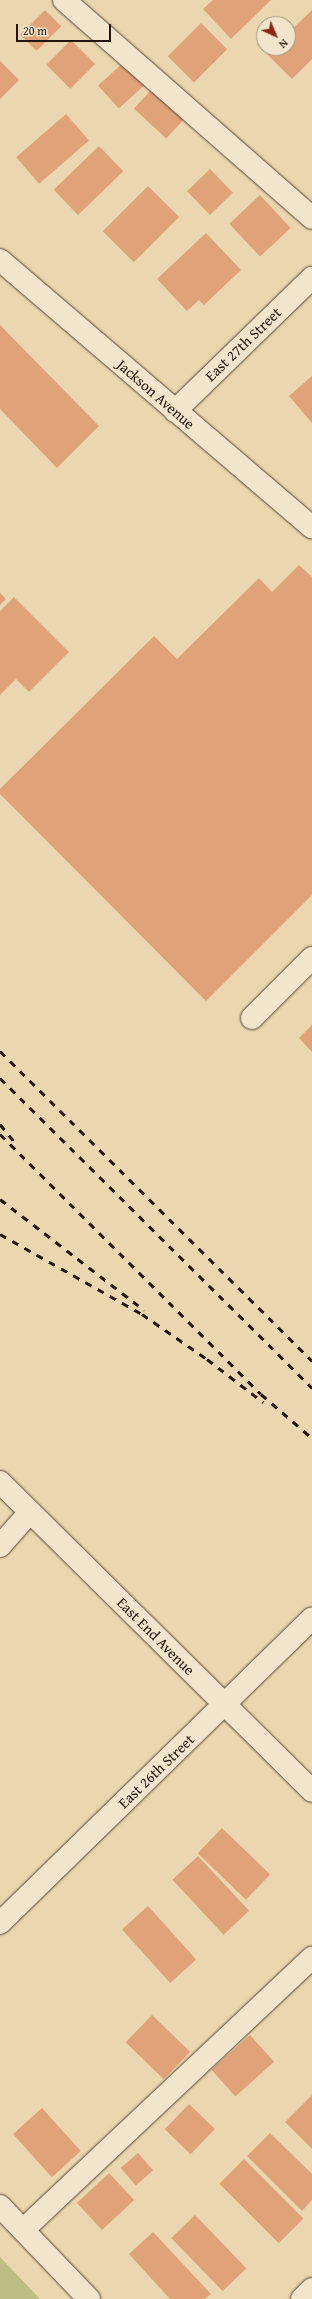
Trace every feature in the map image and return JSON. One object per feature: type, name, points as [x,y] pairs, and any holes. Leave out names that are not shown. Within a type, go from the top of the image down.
[{"type":"street","points":[[64,0],[312,218]]},
{"type":"street","name":"Jackson Avenue","points":[[0,260],[312,528]]},
{"type":"street","name":"East 27th Street","points":[[175,411],[312,278]]},
{"type":"street","points":[[252,1018],[312,958]]},
{"type":"street","name":"East End Avenue","points":[[0,1482],[312,1791]]},
{"type":"street","points":[[0,1546],[30,1512]]},
{"type":"street","name":"East 26th Street","points":[[0,1923],[312,1618]]},
{"type":"street","points":[[23,2230],[312,1958]]},
{"type":"street","points":[[0,2206],[90,2299]]},
{"type":"street","points":[[302,2299],[312,2289]]},
{"type":"shaded area","points":[[0,2257],[40,2299],[0,2299]]},
{"type":"building","points":[[213,0],[271,0],[231,39],[203,9]]},
{"type":"building","points":[[45,10],[61,26],[37,51],[20,35]]},
{"type":"building","points":[[312,10],[312,59],[292,79],[269,56],[296,56],[296,25]]},
{"type":"building","points":[[201,23],[227,49],[194,82],[168,56]]},
{"type":"building","points":[[71,40],[95,64],[70,89],[46,65]]},
{"type":"building","points":[[0,61],[19,80],[0,99]]},
{"type":"building","points":[[124,62],[145,85],[119,108],[98,85]]},
{"type":"building","points":[[153,88],[185,118],[166,138],[134,108]]},
{"type":"building","points":[[66,114],[89,140],[39,184],[16,157]]},
{"type":"building","points":[[99,146],[123,171],[78,215],[54,190]]},
{"type":"building","points":[[210,169],[233,193],[210,215],[187,191]]},
{"type":"building","points":[[148,186],[179,217],[134,262],[103,231]]},
{"type":"building","points":[[260,195],[291,228],[260,257],[229,224]]},
{"type":"building","points":[[206,233],[241,270],[204,305],[199,300],[187,311],[157,279]]},
{"type":"building","points":[[0,325],[99,426],[57,468],[0,409]]},
{"type":"building","points":[[312,376],[312,423],[289,396]]},
{"type":"building","points":[[299,565],[312,577],[312,895],[206,1001],[0,794],[0,789],[154,636],[177,659],[259,578],[272,592]]},
{"type":"building","points":[[0,593],[6,599],[0,605]]},
{"type":"building","points":[[14,597],[69,652],[29,692],[16,679],[0,695],[0,611]]},
{"type":"building","points":[[312,1025],[312,1052],[299,1038]]},
{"type":"building","points":[[222,1828],[270,1875],[246,1900],[198,1853]]},
{"type":"building","points":[[198,1856],[249,1911],[224,1935],[172,1880]]},
{"type":"building","points":[[148,1906],[196,1960],[170,1983],[122,1929]]},
{"type":"building","points":[[152,2015],[190,2052],[164,2079],[126,2042]]},
{"type":"building","points":[[250,2035],[274,2062],[235,2097],[211,2070]]},
{"type":"building","points":[[312,2095],[312,2149],[285,2122]]},
{"type":"building","points":[[189,2104],[215,2129],[191,2154],[165,2129]]},
{"type":"building","points":[[42,2108],[81,2151],[52,2177],[13,2134]]},
{"type":"building","points":[[270,2133],[312,2174],[312,2200],[302,2211],[247,2156]]},
{"type":"building","points":[[138,2153],[153,2170],[136,2185],[121,2168]]},
{"type":"building","points":[[244,2159],[303,2218],[279,2243],[219,2184]]},
{"type":"building","points":[[109,2173],[134,2200],[102,2230],[77,2203]]},
{"type":"building","points":[[195,2215],[246,2268],[223,2291],[171,2238]]},
{"type":"building","points":[[153,2232],[211,2294],[205,2299],[170,2299],[129,2254]]},
{"type":"railway","points":[[0,1051],[312,1361]]},
{"type":"railway","points":[[0,1078],[312,1388]]},
{"type":"railway","points":[[0,1124],[14,1141]]},
{"type":"railway","points":[[0,1134],[261,1394],[312,1438]]},
{"type":"railway","points":[[0,1199],[144,1310]]},
{"type":"railway","points":[[0,1234],[142,1314],[207,1359],[263,1402]]}]
